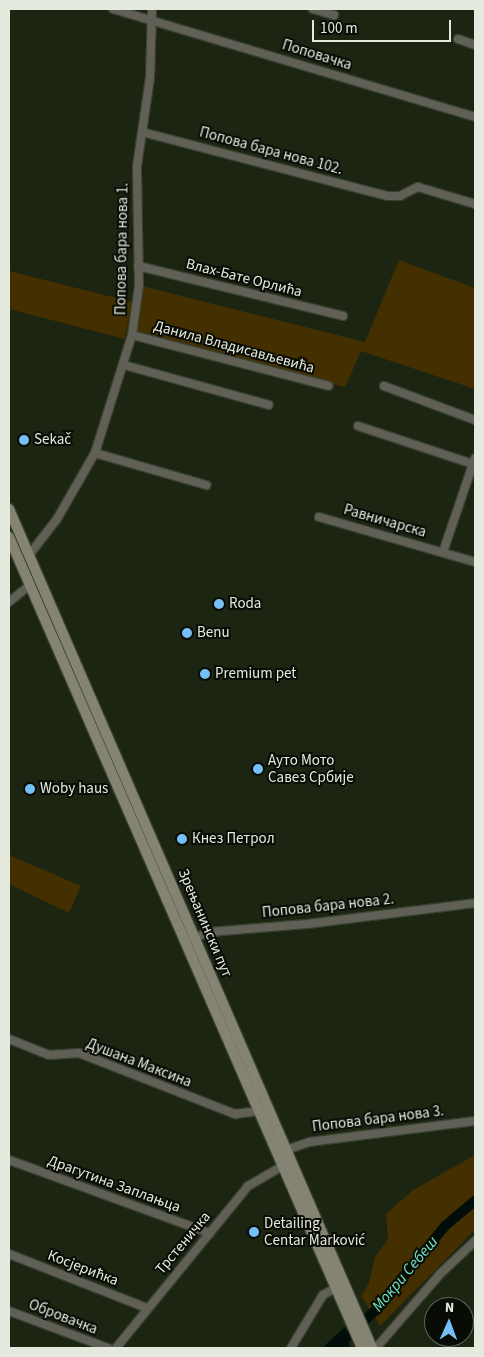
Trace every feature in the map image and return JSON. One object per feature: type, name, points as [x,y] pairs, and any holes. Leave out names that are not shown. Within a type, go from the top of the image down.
[{"type":"main road","name":"Зрењанински пут","points":[[9,509],[190,939],[281,1167],[340,1286]]},
{"type":"main road","name":"Зрењанински пут","points":[[9,537],[286,1150],[362,1340],[374,1348]]},
{"type":"street","name":"Поповачка","points":[[113,9],[152,19],[475,117]]},
{"type":"street","name":"Попова бара нова 1.","points":[[29,555],[57,519],[95,453],[132,335],[138,266],[137,166],[151,65],[152,9]]},
{"type":"street","points":[[313,9],[334,15]]},
{"type":"street","points":[[458,39],[475,45]]},
{"type":"street","name":"Попова бара нова 102.","points":[[142,132],[394,196],[418,188],[475,204]]},
{"type":"street","name":"Влах-Бате Орлића","points":[[138,266],[343,316]]},
{"type":"street","name":"Данила Владисављевића","points":[[132,335],[329,386]]},
{"type":"street","points":[[124,365],[269,405]]},
{"type":"street","points":[[384,386],[475,420]]},
{"type":"street","points":[[358,426],[474,461]]},
{"type":"street","points":[[95,453],[206,485]]},
{"type":"street","name":"Равничарска","points":[[443,552],[474,461]]},
{"type":"street","name":"Равничарска","points":[[319,516],[475,562]]},
{"type":"street","points":[[9,602],[30,585]]},
{"type":"street","name":"Попова бара нова 2.","points":[[190,939],[210,932],[307,924],[475,902]]},
{"type":"street","name":"Душана Максина","points":[[9,1039],[50,1055],[79,1053],[235,1114],[258,1111]]},
{"type":"street","name":"Попова бара нова 3.","points":[[286,1150],[309,1142],[475,1121]]},
{"type":"street","name":"Драгутина Заплањца","points":[[9,1160],[210,1233]]},
{"type":"street","name":"Трстеничка","points":[[116,1348],[248,1186],[281,1167]]},
{"type":"street","points":[[374,1348],[441,1273],[475,1241]]},
{"type":"street","name":"Косјерићка","points":[[9,1254],[148,1308]]},
{"type":"street","points":[[291,1348],[321,1298],[340,1286]]},
{"type":"street","name":"Обровачка","points":[[9,1311],[108,1348]]},
{"type":"shaded area","points":[[399,260],[475,288],[475,389],[361,351],[345,387],[136,333],[142,286],[365,342]]},
{"type":"shaded area","points":[[9,271],[132,302],[125,339],[9,309]]},
{"type":"shaded area","points":[[9,855],[81,886],[69,913],[9,884]]},
{"type":"shaded area","points":[[475,1155],[475,1230],[380,1326],[361,1296],[369,1283],[375,1257],[388,1239],[386,1214],[413,1190]]},
{"type":"shaded area","points":[[345,1327],[350,1348],[322,1348]]},
{"type":"waterway","name":"Мокри Себеш","points":[[335,1348],[378,1308],[446,1225],[475,1201]]},
{"type":"place","name":"Sekač","points":[[24,440]]},
{"type":"place","name":"Roda","points":[[219,604]]},
{"type":"place","name":"Benu","points":[[187,633]]},
{"type":"place","name":"Premium pet","points":[[205,674]]},
{"type":"place","name":"Ауто Мото Савез Србије","points":[[258,769]]},
{"type":"place","name":"Woby haus","points":[[30,789]]},
{"type":"place","name":"Кнез Петрол","points":[[182,839]]},
{"type":"place","name":"Detailing Centar Marković","points":[[254,1232]]}]
